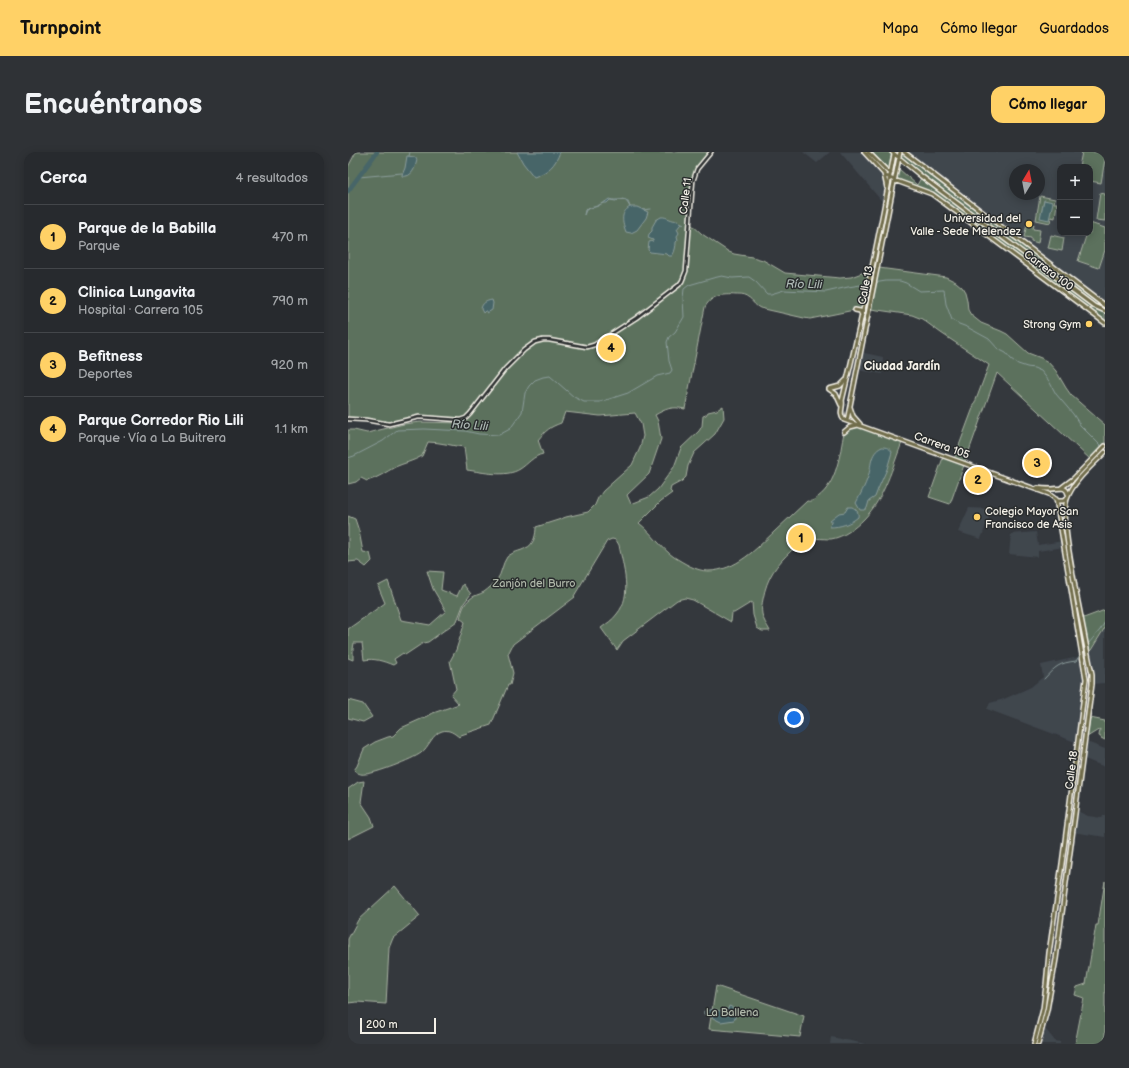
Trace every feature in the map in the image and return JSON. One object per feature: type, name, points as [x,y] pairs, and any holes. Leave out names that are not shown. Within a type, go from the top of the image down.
[{"type":"main road","name":"Carrera 100","points":[[864,152],[883,174],[890,179],[932,194],[1105,323]]},
{"type":"main road","points":[[868,152],[887,171],[891,172],[896,170]]},
{"type":"main road","name":"Calle 13","points":[[847,421],[900,152]]},
{"type":"main road","name":"Carrera 100","points":[[904,152],[1105,306]]},
{"type":"main road","points":[[908,152],[916,162]]},
{"type":"main road","points":[[893,153],[921,176],[1094,306],[1105,311]]},
{"type":"main road","name":"Calle 13","points":[[848,377],[840,386],[829,389],[836,394],[841,405],[848,377],[870,280],[890,179],[893,153]]},
{"type":"main road","points":[[883,174],[887,194]]},
{"type":"main road","points":[[855,310],[859,310],[862,315]]},
{"type":"main road","points":[[844,392],[851,397]]},
{"type":"main road","points":[[842,400],[841,415],[843,419],[847,421]]},
{"type":"main road","points":[[850,405],[853,416],[861,425]]},
{"type":"main road","name":"Carrera 105","points":[[847,421],[1030,487],[1056,498]]},
{"type":"main road","points":[[844,432],[854,426],[861,425]]},
{"type":"main road","points":[[1105,446],[1073,479],[1055,492],[1056,498],[1061,501],[1068,498],[1076,482],[1105,452]]},
{"type":"main road","name":"Carrera 105","points":[[1030,487],[1047,489],[1060,488]]},
{"type":"main road","points":[[1060,488],[1067,490],[1068,498]]},
{"type":"main road","name":"Calle 18","points":[[1034,1044],[1043,1009],[1049,953],[1086,679],[1056,498]]},
{"type":"main road","name":"Calle 18","points":[[1038,1044],[1047,1010],[1056,959],[1092,684],[1092,674],[1068,544],[1065,511],[1068,498]]},
{"type":"street","name":"Calle 11","points":[[348,419],[366,420],[388,424],[419,417],[460,420],[466,418],[505,369],[524,350],[535,342],[549,340],[587,347],[601,342],[636,318],[681,284],[686,271],[692,192],[695,174],[697,169],[712,152]]},
{"type":"shaded area","points":[[803,152],[830,152],[817,163]]},
{"type":"shaded area","points":[[840,152],[864,152],[883,174],[886,186],[885,205]]},
{"type":"shaded area","name":"Universidad del Valle - Sede Melendez","points":[[908,152],[1105,152],[1105,306],[912,158]]},
{"type":"shaded area","points":[[860,352],[883,357],[882,374],[857,370]]},
{"type":"shaded area","points":[[975,467],[988,471],[981,493],[968,488]]},
{"type":"shaded area","name":"Colegio Mayor San Francisco de Asis","points":[[969,508],[992,509],[981,539],[958,532]]},
{"type":"shaded area","points":[[1036,532],[1038,545],[1063,541],[1064,547],[1038,551],[1038,557],[1009,554],[1011,534]]},
{"type":"shaded area","points":[[1104,629],[1105,683],[1092,684],[1092,674],[1088,655]]},
{"type":"shaded area","points":[[1083,656],[1085,674],[1078,743],[987,709],[990,703],[1004,699],[1031,687],[1043,677],[1041,665]]},
{"type":"shaded area","points":[[1084,741],[1105,749],[1105,767],[1082,758]]},
{"type":"shaded area","points":[[1075,810],[1088,816],[1102,818],[1105,816],[1105,837],[1072,832]]},
{"type":"shaded area","points":[[1043,1026],[1055,1041],[1060,1042],[1060,1044],[1038,1044]]},
{"type":"shaded area","points":[[831,1037],[866,1044],[830,1044]]},
{"type":"green space","name":"Zanjón del Burro","points":[[356,152],[711,152],[697,169],[693,181],[690,223],[702,234],[729,252],[763,260],[785,273],[840,278],[851,277],[879,268],[946,277],[956,282],[965,292],[968,310],[971,315],[981,323],[1007,334],[1028,353],[1048,362],[1056,371],[1071,395],[1105,425],[1105,446],[1091,460],[997,373],[950,504],[929,497],[944,455],[954,459],[989,365],[922,319],[912,315],[864,308],[810,319],[760,308],[750,299],[742,295],[718,296],[711,300],[705,307],[685,409],[669,409],[655,415],[658,421],[661,439],[649,474],[627,495],[631,504],[649,497],[658,489],[674,467],[681,448],[699,431],[702,426],[703,416],[708,412],[717,410],[723,406],[724,418],[715,434],[694,453],[688,466],[686,477],[671,487],[670,491],[672,493],[661,501],[639,523],[674,557],[699,570],[718,570],[737,563],[753,551],[807,501],[814,500],[824,491],[830,484],[837,468],[844,432],[858,425],[903,440],[883,492],[871,510],[857,526],[849,532],[831,539],[814,539],[804,541],[796,546],[781,561],[767,584],[762,603],[764,620],[770,631],[762,631],[757,628],[753,615],[752,602],[732,613],[731,622],[693,600],[685,598],[677,600],[623,641],[617,650],[601,628],[614,618],[622,606],[625,598],[626,581],[619,545],[616,540],[612,539],[607,541],[574,596],[575,597],[513,644],[508,654],[513,673],[510,685],[508,685],[491,725],[459,737],[449,731],[442,731],[433,738],[424,750],[417,756],[377,772],[359,774],[354,770],[364,749],[375,742],[393,736],[401,728],[433,713],[459,704],[451,695],[456,689],[450,661],[456,650],[465,622],[460,618],[466,603],[473,597],[484,592],[496,582],[507,557],[529,547],[533,542],[536,527],[566,517],[588,512],[595,505],[603,491],[632,465],[640,448],[643,436],[641,424],[635,413],[600,416],[565,412],[561,423],[548,429],[538,440],[543,454],[536,456],[514,472],[494,474],[467,470],[464,447],[428,442],[422,456],[419,458],[395,467],[371,480],[367,481],[361,478],[356,482],[348,484],[348,430],[367,433],[404,424],[420,422],[461,423],[460,420],[424,417],[389,424],[348,419],[348,167]]},
{"type":"green space","points":[[872,152],[894,152],[891,171]]},
{"type":"green space","points":[[900,152],[908,152],[912,158],[1105,306],[1105,323],[932,195],[894,181]],"holes":[[[901,162],[921,178],[917,185],[899,169]]]},
{"type":"green space","points":[[1082,152],[1105,152],[1101,183],[1093,182],[1093,164],[1080,164]]},
{"type":"green space","points":[[1100,193],[1105,194],[1105,221],[1096,220]]},
{"type":"green space","points":[[1045,197],[1055,199],[1054,203],[1057,203],[1055,218],[1051,217],[1050,223],[1036,220],[1039,200],[1045,200]]},
{"type":"green space","points":[[1027,224],[1034,225],[1033,229],[1040,230],[1038,243],[1031,241],[1031,238],[1024,237]]},
{"type":"green space","points":[[1093,224],[1105,228],[1105,250],[1099,268],[1078,261],[1086,236],[1093,236]]},
{"type":"green space","points":[[1051,235],[1064,238],[1062,251],[1048,248]]},
{"type":"green space","points":[[348,516],[355,519],[363,552],[370,553],[372,561],[366,567],[358,561],[348,562]]},
{"type":"green space","points":[[427,571],[443,572],[441,590],[457,596],[463,584],[471,594],[464,603],[457,621],[428,642],[423,643],[405,655],[403,653],[394,659],[396,663],[393,665],[378,660],[364,660],[362,643],[354,643],[353,660],[348,658],[348,629],[385,603],[378,586],[388,581],[401,620],[430,625],[446,611],[433,589]]},
{"type":"green space","points":[[1105,610],[1105,629],[1088,655],[1081,619]]},
{"type":"green space","points":[[348,700],[363,704],[372,717],[363,722],[348,718]]},
{"type":"green space","points":[[1090,718],[1105,721],[1105,740],[1099,736],[1100,729],[1087,737]]},
{"type":"green space","points":[[364,781],[361,802],[371,817],[374,826],[348,839],[348,789],[358,782]]},
{"type":"green space","points":[[1105,881],[1104,1044],[1075,1044],[1084,998],[1075,995],[1077,987],[1086,984]]},
{"type":"green space","points":[[395,886],[420,916],[393,938],[389,948],[386,1004],[357,1002],[348,1003],[348,939],[358,920]]},
{"type":"green space","name":"La Ballena","points":[[716,986],[804,1016],[800,1037],[709,1029]]},
{"type":"water","points":[[517,152],[560,152],[556,161],[550,168],[534,177],[523,163]]},
{"type":"water","points":[[407,156],[415,157],[417,160],[411,174],[402,176],[405,168]]},
{"type":"water","points":[[609,199],[620,200],[616,201],[610,200],[607,203],[603,203]]},
{"type":"water","points":[[1044,200],[1053,202],[1049,220],[1040,218]]},
{"type":"water","points":[[630,207],[637,207],[648,212],[646,218],[637,230],[631,233],[626,232],[623,221],[623,215]]},
{"type":"water","points":[[661,217],[678,220],[684,224],[680,225],[677,229],[679,233],[677,236],[678,240],[672,256],[650,252],[648,250],[649,242],[653,241],[648,238],[649,234],[652,231],[652,227],[656,220]]},
{"type":"water","points":[[492,300],[492,310],[487,313],[487,311],[485,311],[483,313],[481,309],[482,305]]},
{"type":"water","points":[[882,447],[888,448],[892,452],[887,469],[875,497],[869,501],[867,508],[860,510],[856,503],[867,480],[873,456]]},
{"type":"water","points":[[848,507],[852,507],[856,510],[858,517],[845,525],[830,527],[832,521],[830,520],[839,513],[845,512]]},
{"type":"water","points":[[729,1006],[734,1011],[734,1020],[721,1022],[706,1016],[708,1013],[705,1015],[704,1014],[704,1011],[715,1009],[719,1011],[728,1009]]},
{"type":"waterway","points":[[348,191],[377,152]]},
{"type":"waterway","points":[[409,156],[410,152]]},
{"type":"waterway","points":[[359,177],[402,173]]},
{"type":"waterway","points":[[643,210],[651,209]]},
{"type":"waterway","name":"Río Lili","points":[[348,458],[383,441],[397,430],[424,429],[465,431],[479,434],[499,435],[510,429],[522,412],[525,393],[529,386],[535,380],[543,377],[550,376],[574,397],[584,402],[600,402],[628,393],[657,376],[670,373],[672,370],[669,361],[667,342],[684,317],[684,289],[689,285],[722,276],[732,278],[749,277],[767,294],[784,290],[826,292],[886,281],[900,281],[919,291],[944,290],[946,304],[952,320],[989,339],[998,349],[1006,353],[1018,364],[1041,371],[1049,381],[1056,394],[1080,425],[1105,450]]},
{"type":"waterway","points":[[1088,644],[1105,622]]},
{"type":"waterway","points":[[1082,652],[1086,647]]},
{"type":"waterway","points":[[1044,679],[1058,666],[1076,661],[1080,655]]},
{"type":"place","name":"Universidad del Valle - Sede Melendez","points":[[1029,224]]},
{"type":"place","name":"Strong Gym","points":[[1089,324]]},
{"type":"place","name":"Parque Corredor Rio Lili","points":[[611,348]]},
{"type":"place","name":"Befitness","points":[[1037,463]]},
{"type":"place","name":"Clinica Lungavita","points":[[978,480]]},
{"type":"place","name":"Colegio Mayor San Francisco de Asis","points":[[977,517]]},
{"type":"place","name":"Parque de la Babilla","points":[[801,538]]},
{"type":"district","name":"Ciudad Jardín","points":[[902,366]]}]
